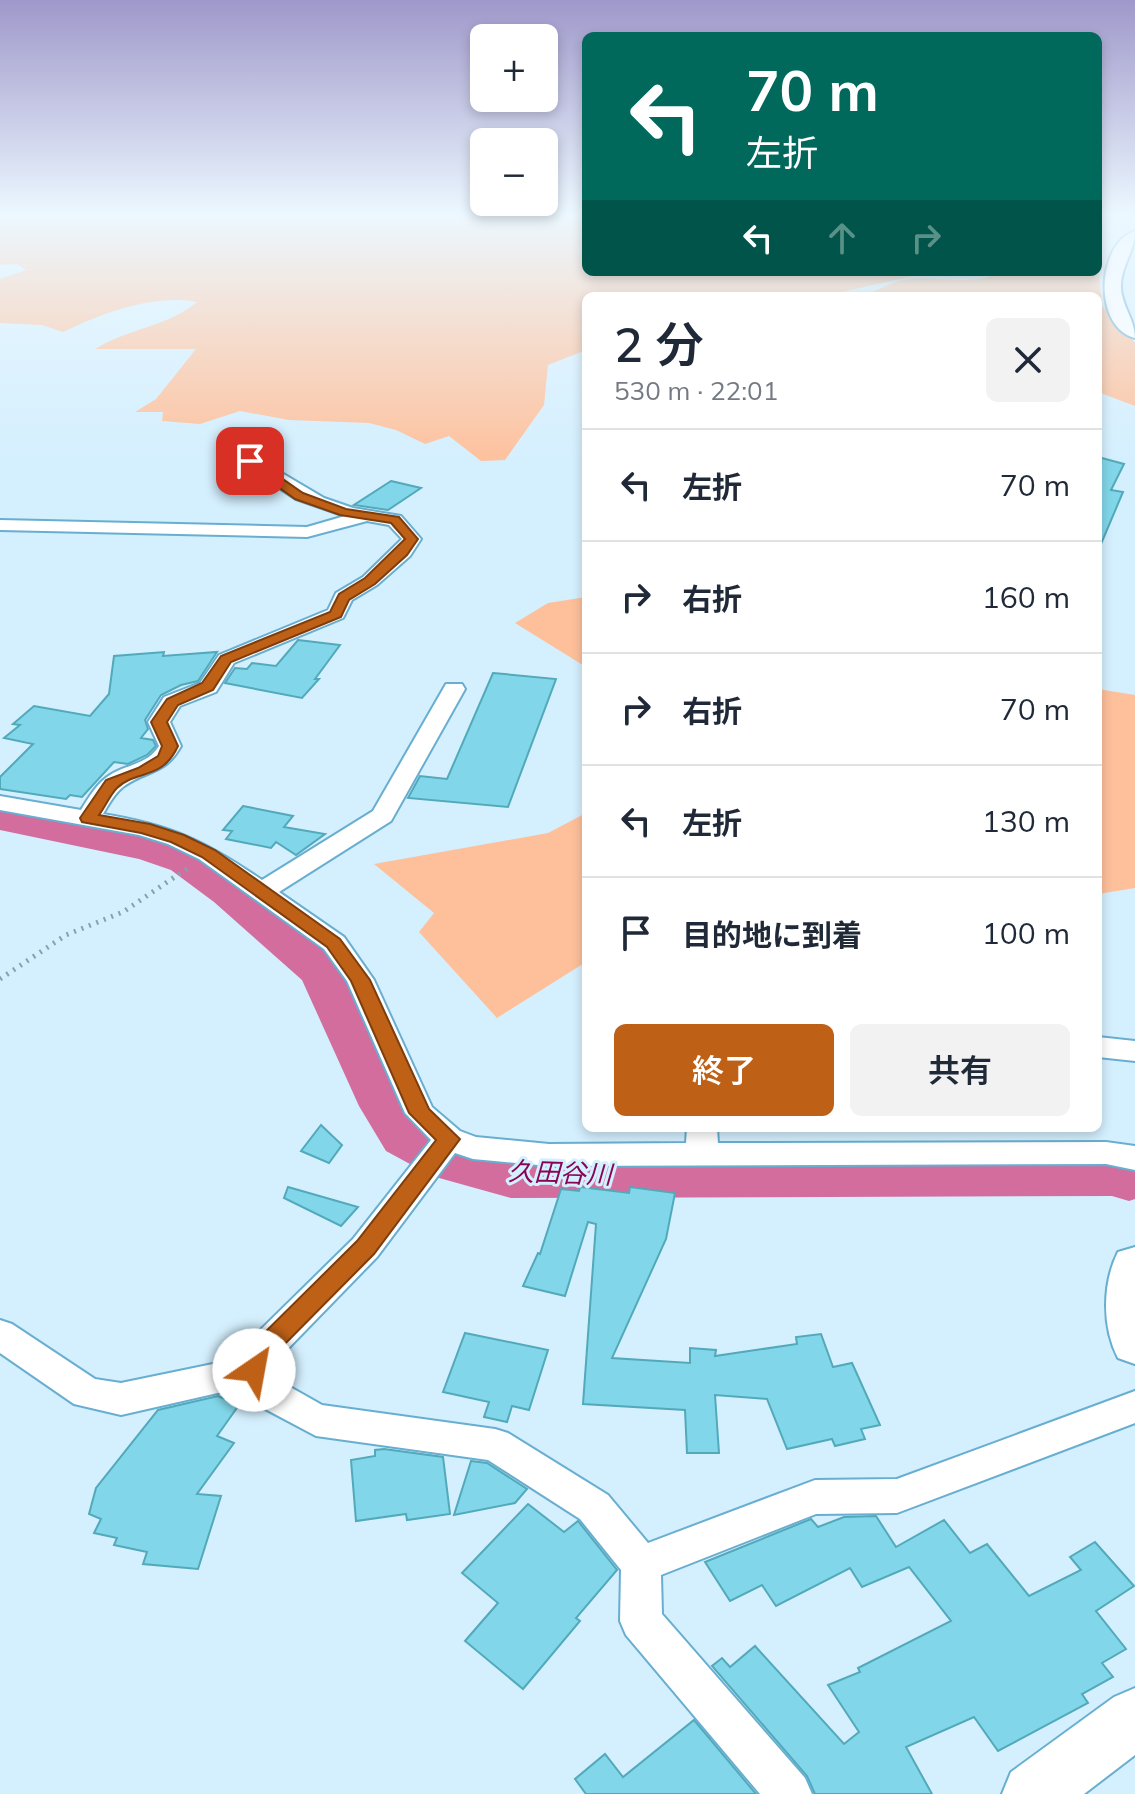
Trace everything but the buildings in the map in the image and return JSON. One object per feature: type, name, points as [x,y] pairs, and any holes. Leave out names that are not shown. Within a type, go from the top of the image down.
[{"type":"main road","points":[[1114,299],[1117,313],[1135,332]]},
{"type":"main road","points":[[1135,1265],[1129,1322],[1135,1344]]},
{"type":"main road","points":[[1033,1794],[1135,1718]]},
{"type":"street","points":[[88,818],[112,784],[144,771],[165,758],[170,746],[159,722],[172,702],[208,687],[226,659],[336,614],[343,597],[370,581],[403,552],[412,539],[395,520],[344,513],[299,496],[250,461],[256,448]]},
{"type":"street","points":[[0,525],[307,532],[365,516]]},
{"type":"street","points":[[262,891],[382,816],[454,689]]},
{"type":"street","points":[[0,803],[144,828],[177,839],[208,854],[334,943],[360,980],[420,1113],[449,1139],[473,1148],[549,1155],[702,1141],[1106,1153],[1135,1158]]},
{"type":"street","points":[[1102,1047],[1135,1051]]},
{"type":"street","points":[[449,1139],[365,1248],[255,1358],[254,1370],[263,1390],[316,1420],[495,1445],[594,1507],[641,1564],[641,1621],[789,1794]]},
{"type":"street","points":[[0,1334],[87,1393],[121,1399],[254,1370]]},
{"type":"street","points":[[641,1564],[815,1497],[897,1496],[1135,1407]]},
{"type":"path","points":[[0,979],[66,935],[123,912],[208,854]]},
{"type":"shaded area","points":[[0,299],[582,299],[582,352],[548,365],[544,405],[505,460],[481,461],[449,436],[425,444],[396,430],[369,423],[289,420],[240,411],[200,424],[162,421],[163,412],[135,412],[156,399],[196,349],[95,349],[174,317],[197,302],[163,301],[128,307],[63,332],[42,325],[0,323]]},
{"type":"shaded area","points":[[1102,306],[1135,343],[1135,406],[1102,394]]},
{"type":"shaded area","points":[[582,598],[582,665],[515,623],[548,603]]},
{"type":"shaded area","points":[[1102,690],[1135,695],[1135,888],[1102,893]]},
{"type":"shaded area","points":[[582,815],[582,965],[497,1018],[419,932],[434,913],[374,864],[548,833]]},
{"type":"waterway","name":"久田谷川","points":[[0,817],[150,847],[187,860],[231,892],[324,972],[387,1106],[406,1136],[453,1161],[511,1176],[1119,1174],[1129,1179]]},
{"type":"route","points":[[250,461],[299,496],[344,513],[395,520],[412,539],[403,552],[370,581],[343,597],[336,614],[226,659],[208,687],[172,702],[159,722],[170,746],[165,758],[144,771],[112,784],[88,818],[144,828],[208,854],[334,943],[360,980],[420,1113],[449,1139],[365,1248],[255,1358],[254,1370]]}]
